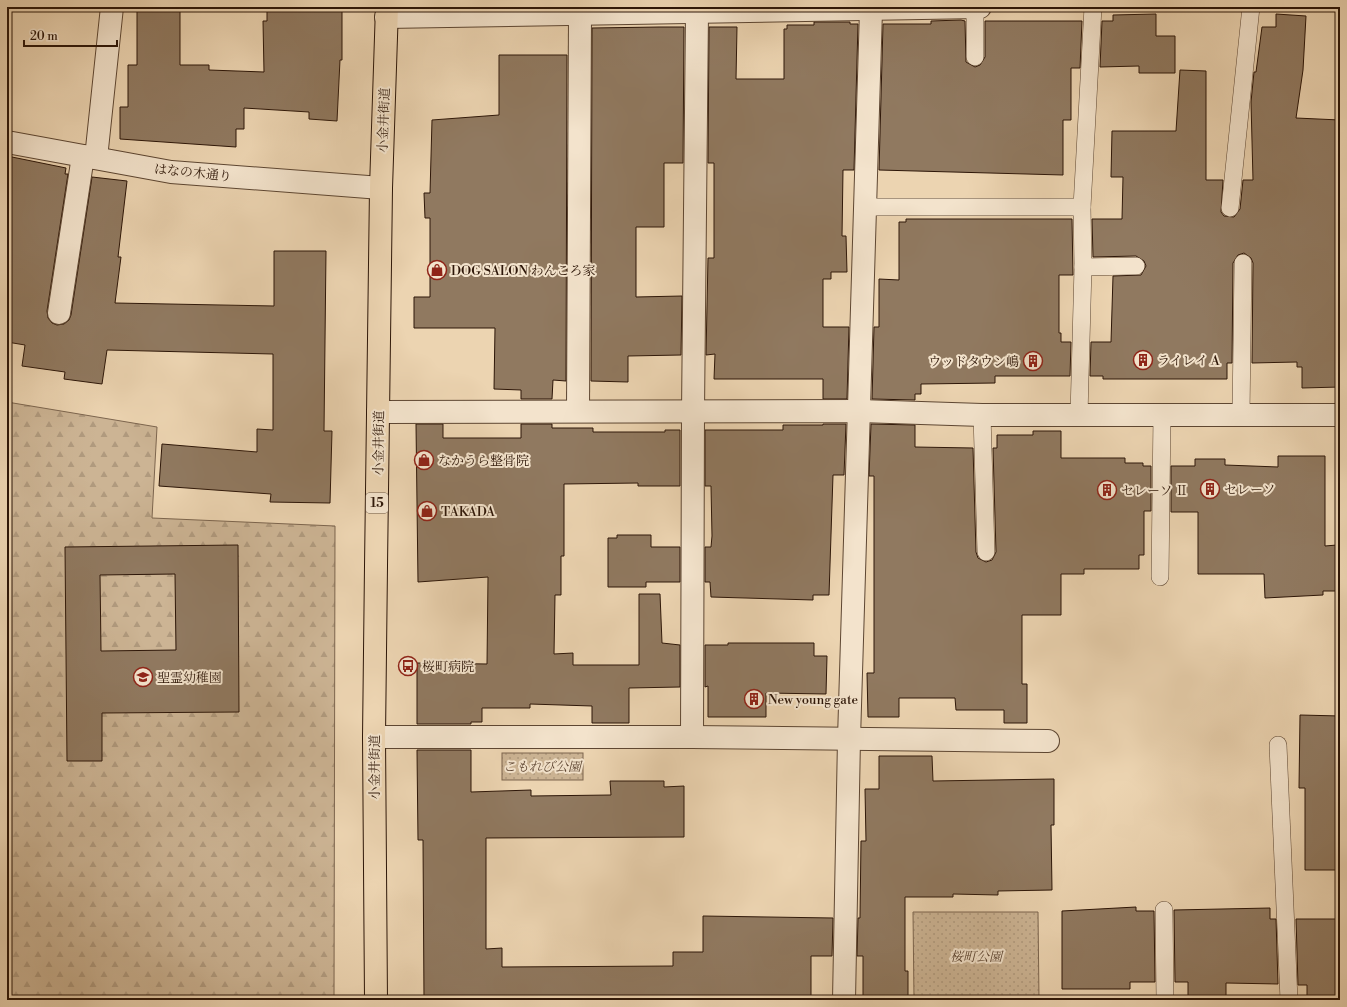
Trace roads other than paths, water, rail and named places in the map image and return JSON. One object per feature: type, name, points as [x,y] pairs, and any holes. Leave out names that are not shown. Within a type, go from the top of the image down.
[{"type":"main road","name":"小金井街道","points":[[376,1000],[374,738],[380,188],[387,12]]},
{"type":"street","points":[[59,313],[90,157],[112,7]]},
{"type":"street","points":[[387,12],[580,14],[651,10],[697,12],[833,8],[871,10],[980,7]]},
{"type":"street","points":[[844,1000],[849,739],[871,10]]},
{"type":"street","points":[[692,738],[693,412],[697,12]]},
{"type":"street","points":[[578,411],[580,14]]},
{"type":"street","name":"はなの木通り","points":[[7,142],[171,172],[380,188]]},
{"type":"street","points":[[378,412],[860,411],[982,415],[1340,415]]},
{"type":"street","points":[[374,738],[849,739],[1017,750],[1048,741]]},
{"type":"lane","points":[[975,7],[975,57]]},
{"type":"lane","points":[[1079,415],[1083,267],[1082,207],[1093,7]]},
{"type":"lane","points":[[1230,208],[1251,7]]},
{"type":"lane","points":[[866,207],[1082,207]]},
{"type":"lane","points":[[1241,415],[1243,263]]},
{"type":"lane","points":[[1083,267],[1136,266]]},
{"type":"lane","points":[[982,415],[986,552]]},
{"type":"lane","points":[[1160,577],[1162,415]]},
{"type":"lane","points":[[1278,745],[1289,1000]]},
{"type":"lane","points":[[1164,910],[1166,1000]]},
{"type":"place","name":"DOG SALON わんころ家","points":[[437,270]]},
{"type":"place","name":"ライレイ A","points":[[1143,360]]},
{"type":"place","name":"ウッドタウン嶋","points":[[1033,361]]},
{"type":"place","name":"なかうら整骨院","points":[[424,460]]},
{"type":"place","name":"セレーソ","points":[[1210,489]]},
{"type":"place","name":"セレーソ Ⅱ","points":[[1107,490]]},
{"type":"place","name":"TAKADA","points":[[427,511]]},
{"type":"place","name":"桜町病院","points":[[408,666]]},
{"type":"place","name":"聖霊幼稚園","points":[[143,677]]},
{"type":"place","name":"New young gate","points":[[754,699]]},
{"type":"park label","name":"こもれび公園","points":[[542,766]]},
{"type":"park label","name":"桜町公園","points":[[976,956]]}]
